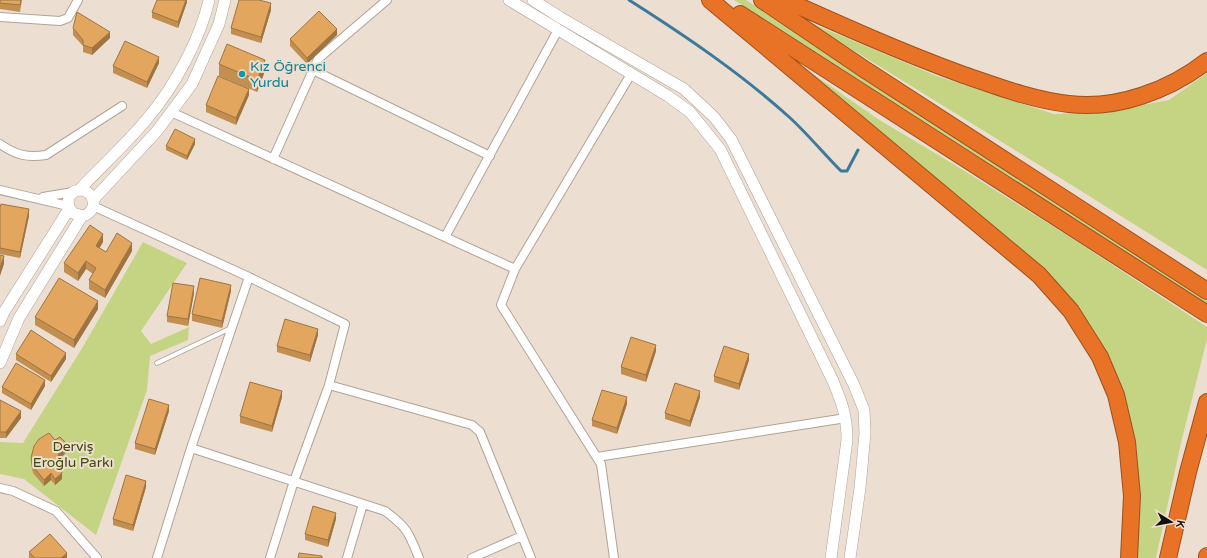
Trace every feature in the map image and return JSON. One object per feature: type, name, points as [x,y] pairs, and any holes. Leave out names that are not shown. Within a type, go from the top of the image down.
[{"type":"highway","points":[[710,0],[1039,275],[1071,311],[1102,363],[1116,395],[1127,442],[1132,496],[1129,558]]},
{"type":"highway","points":[[718,0],[1207,314]]},
{"type":"highway","points":[[762,0],[871,73],[1207,291]]},
{"type":"highway","points":[[785,0],[842,26],[926,61],[993,85],[1038,99],[1070,105],[1101,104],[1136,98],[1166,87],[1193,72],[1207,61]]},
{"type":"highway","points":[[1168,558],[1188,472],[1207,402]]},
{"type":"street","points":[[0,17],[60,21],[68,18],[78,0]]},
{"type":"street","points":[[0,321],[4,312],[69,207],[69,196],[76,191],[148,118],[180,72],[205,16],[209,0]]},
{"type":"street","points":[[0,363],[18,318],[82,216],[90,211],[93,203],[157,131],[192,84],[219,24],[225,0]]},
{"type":"street","points":[[273,159],[318,59],[386,0]]},
{"type":"street","points":[[508,0],[668,96],[690,112],[720,149],[833,381],[843,405],[847,423],[847,440],[831,558]]},
{"type":"street","points":[[533,0],[561,18],[684,89],[714,117],[731,139],[854,385],[864,410],[865,433],[860,488],[850,558]]},
{"type":"street","points":[[445,237],[558,30]]},
{"type":"street","points":[[313,70],[490,156]]},
{"type":"street","points":[[614,558],[601,464],[501,305],[515,269],[631,74]]},
{"type":"street","points":[[0,144],[11,152],[32,157],[46,155],[122,106]]},
{"type":"street","points":[[171,112],[515,269]]},
{"type":"street","points":[[0,190],[39,198],[69,207],[73,213],[82,216]]},
{"type":"street","points":[[39,198],[76,191],[88,192],[93,203],[345,324],[329,385],[294,481],[270,558]]},
{"type":"street","points":[[157,558],[191,448],[249,277]]},
{"type":"street","points":[[329,385],[472,425],[480,432],[531,558]]},
{"type":"street","points":[[597,457],[846,418]]},
{"type":"street","points":[[191,448],[385,511],[400,522],[410,536],[419,558]]},
{"type":"street","points":[[0,488],[13,491],[56,511],[97,558]]},
{"type":"street","points":[[0,492],[13,491]]},
{"type":"street","points":[[347,558],[363,504]]},
{"type":"street","points":[[472,558],[522,536]]},
{"type":"lane","points":[[157,363],[232,328]]},
{"type":"green space","points":[[734,0],[746,0],[1003,169],[1064,205],[1207,299],[1207,308]]},
{"type":"green space","points":[[806,21],[937,76],[1054,114],[1105,112],[1169,100],[1207,73],[1207,270],[1078,189]]},
{"type":"green space","points":[[810,72],[878,119],[1067,235],[1207,327],[1207,339],[1181,443],[1156,558],[1136,558],[1138,492],[1135,437],[1120,387],[1106,354],[1079,308],[1036,263],[970,206],[875,130]]},
{"type":"green space","name":"Derviş Eroğlu Parkı","points":[[143,242],[187,263],[141,331],[151,344],[189,327],[188,340],[150,356],[147,390],[96,535],[24,479],[0,474],[0,442],[23,443],[84,345]]},
{"type":"building","points":[[0,0],[21,0],[20,5],[0,3]]},
{"type":"building","points":[[157,0],[186,0],[178,22],[152,12]]},
{"type":"building","points":[[239,0],[259,0],[271,3],[261,37],[231,28]]},
{"type":"building","points":[[319,11],[337,29],[307,58],[290,39]]},
{"type":"building","points":[[77,12],[110,32],[92,48],[83,45],[83,40],[73,28]]},
{"type":"building","points":[[125,41],[159,57],[147,82],[113,66]]},
{"type":"building","points":[[227,44],[265,60],[257,80],[219,64]]},
{"type":"building","points":[[218,76],[249,89],[236,118],[206,105]]},
{"type":"building","points":[[175,129],[195,139],[187,156],[166,146]]},
{"type":"building","points":[[1,204],[29,209],[20,252],[0,248]]},
{"type":"building","points":[[90,225],[103,234],[96,246],[106,252],[117,233],[132,243],[105,290],[89,280],[96,268],[86,261],[78,273],[64,263]]},
{"type":"building","points":[[0,255],[4,256],[0,268]]},
{"type":"building","points":[[59,278],[98,301],[74,340],[35,317]]},
{"type":"building","points":[[200,278],[231,285],[222,321],[192,314]]},
{"type":"building","points":[[173,283],[194,286],[188,319],[167,316]]},
{"type":"building","points":[[285,319],[318,329],[310,355],[277,346]]},
{"type":"building","points":[[31,330],[66,353],[51,376],[16,354]]},
{"type":"building","points":[[631,337],[656,345],[646,375],[621,367]]},
{"type":"building","points":[[724,346],[749,354],[739,384],[714,376]]},
{"type":"building","points":[[16,363],[45,380],[31,404],[2,387]]},
{"type":"building","points":[[250,382],[282,391],[272,426],[240,416]]},
{"type":"building","points":[[675,383],[700,391],[690,421],[665,413]]},
{"type":"building","points":[[602,390],[627,397],[617,428],[592,420]]},
{"type":"building","points":[[149,399],[169,405],[155,449],[135,443]]},
{"type":"building","points":[[0,400],[21,411],[6,432],[0,432]]},
{"type":"building","points":[[49,433],[55,440],[60,437],[67,444],[59,453],[57,459],[62,473],[55,479],[51,473],[44,480],[33,466],[31,458],[34,446],[39,439]]},
{"type":"building","points":[[126,475],[146,481],[133,525],[113,519]]},
{"type":"building","points":[[313,506],[336,513],[328,540],[305,534]]},
{"type":"building","points":[[50,534],[67,553],[61,558],[35,558],[29,552]]},
{"type":"building","points":[[299,553],[322,556],[322,558],[298,558]]},
{"type":"waterway","points":[[629,0],[691,40],[750,84],[795,123],[841,171],[847,171],[858,150]]},
{"type":"place","name":"Kız Öğrenci Yurdu","points":[[242,74]]}]
